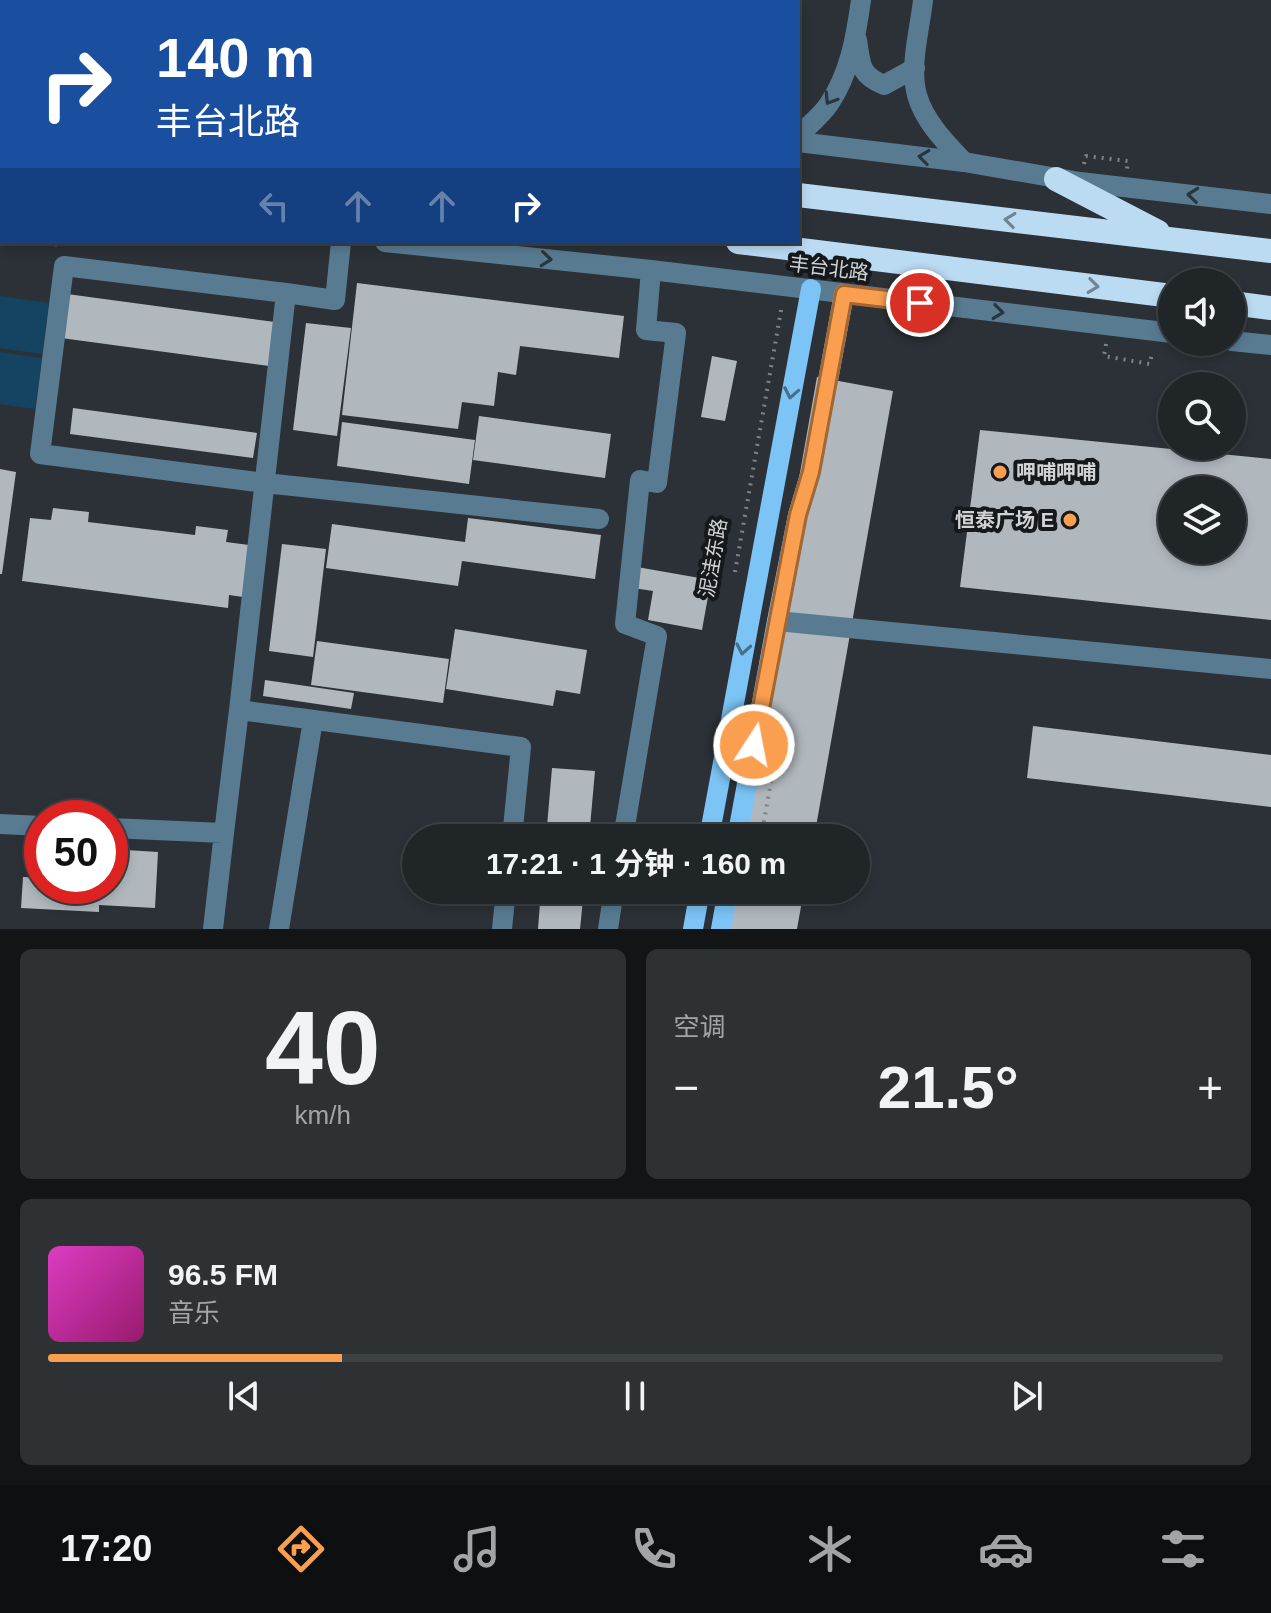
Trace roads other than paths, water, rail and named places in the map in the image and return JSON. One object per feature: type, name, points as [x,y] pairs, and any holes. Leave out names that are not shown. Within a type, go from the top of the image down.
[{"type":"highway","points":[[1056,179],[1171,239]]},
{"type":"highway","points":[[800,195],[1271,251]]},
{"type":"highway","name":"丰台北路","points":[[754,244],[1158,294]]},
{"type":"highway","points":[[1246,305],[1271,308]]},
{"type":"main road","points":[[712,824],[811,289]]},
{"type":"main road","points":[[798,515],[811,472],[844,294]]},
{"type":"main road","points":[[740,824],[798,515],[821,365],[814,357],[806,356],[797,361]]},
{"type":"main road","points":[[693,929],[697,904]]},
{"type":"main road","points":[[721,929],[725,904]]},
{"type":"street","points":[[800,137],[828,105],[845,73],[856,36],[861,0]]},
{"type":"street","points":[[923,0],[915,68],[917,95],[939,136],[964,162]]},
{"type":"street","points":[[856,36],[862,69],[869,79],[884,85],[915,68]]},
{"type":"street","points":[[800,139],[964,162],[1056,179],[1271,204]]},
{"type":"street","points":[[341,244],[335,300],[64,266],[40,454],[265,483],[599,519]]},
{"type":"street","name":"丰台北路","points":[[404,244],[651,270],[1158,331]]},
{"type":"street","points":[[625,824],[657,636],[625,624],[640,480],[657,483],[676,333],[646,330],[651,270]]},
{"type":"street","points":[[213,929],[286,293]]},
{"type":"street","points":[[1246,342],[1271,345]]},
{"type":"street","points":[[777,621],[1271,669]]},
{"type":"street","points":[[239,710],[521,747],[513,824]]},
{"type":"street","points":[[279,929],[313,720]]},
{"type":"street","points":[[0,824],[24,825]]},
{"type":"street","points":[[128,829],[224,833]]},
{"type":"street","points":[[502,929],[505,904]]},
{"type":"street","points":[[608,929],[612,904]]},
{"type":"place","name":"呷哺呷哺","points":[[1000,472]]},
{"type":"place","name":"恒泰广场 E","points":[[1070,520]]}]
